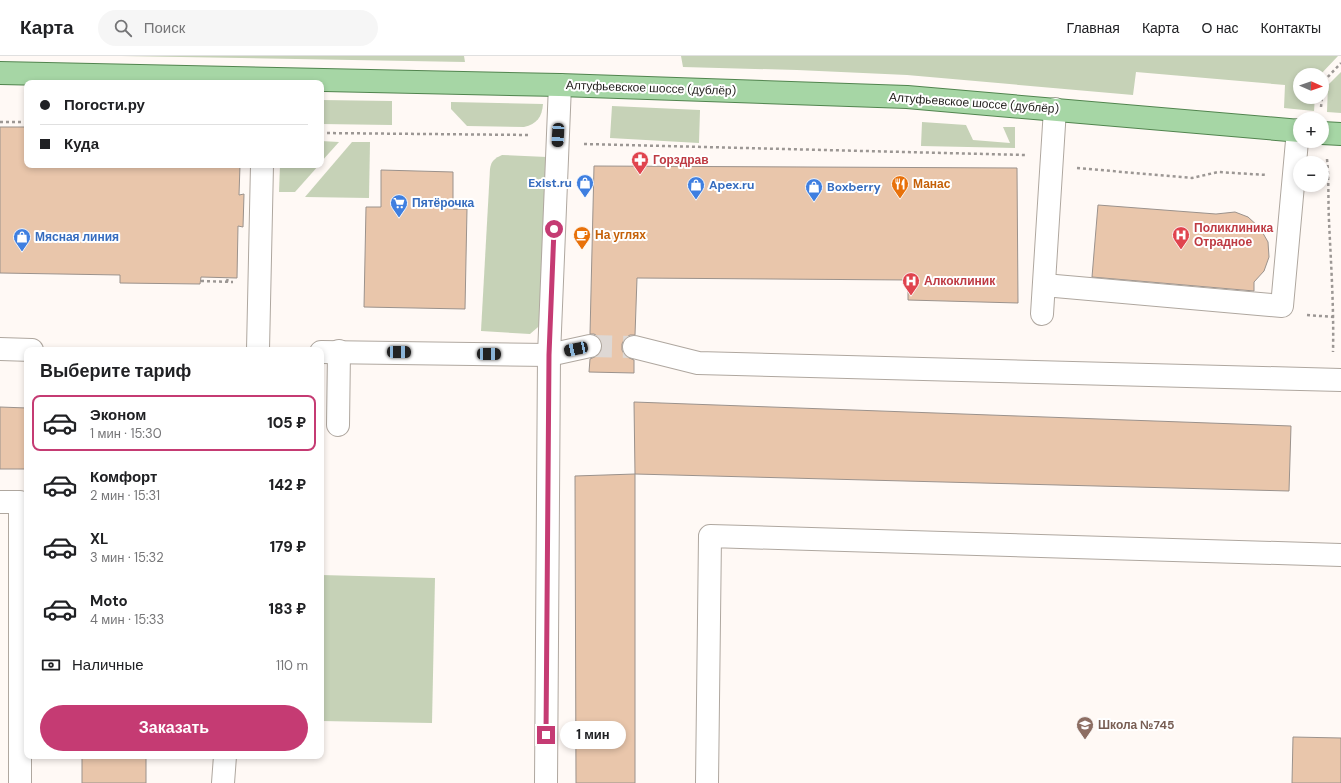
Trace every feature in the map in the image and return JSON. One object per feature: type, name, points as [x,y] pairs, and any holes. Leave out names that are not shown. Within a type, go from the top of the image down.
[{"type":"main road","name":"Алтуфьевское шоссе (дублёр)","points":[[0,73],[231,80]]},
{"type":"main road","name":"Алтуфьевское шоссе (дублёр)","points":[[324,82],[560,85],[907,97],[1293,129]]},
{"type":"main road","points":[[1329,133],[1341,134]]},
{"type":"lane","points":[[546,783],[549,355],[560,85]]},
{"type":"lane","points":[[1042,314],[1055,109]]},
{"type":"lane","points":[[258,347],[262,168]]},
{"type":"lane","points":[[1044,285],[1282,306],[1293,188]]},
{"type":"lane","points":[[338,425],[330,352],[549,355],[590,346]]},
{"type":"lane","points":[[634,347],[698,363],[1337,380]]},
{"type":"lane","points":[[0,349],[24,350]]},
{"type":"lane","points":[[0,502],[20,502],[20,783]]},
{"type":"lane","points":[[707,783],[710,536],[1341,555]]},
{"type":"lane","points":[[223,783],[225,759]]},
{"type":"path","points":[[1329,76],[1341,63]]},
{"type":"path","points":[[0,122],[24,122]]},
{"type":"path","points":[[324,133],[558,135],[582,144],[1034,155],[1051,164],[1076,168],[1192,178],[1218,172],[1293,177]]},
{"type":"path","points":[[1328,192],[1337,380]]},
{"type":"path","points":[[200,281],[227,282],[228,278]]},
{"type":"green space","points":[[121,56],[464,56],[465,62]]},
{"type":"green space","points":[[681,56],[1338,56],[1327,68],[1293,68],[1293,104],[1314,104],[1314,111],[1284,108],[1285,85],[1136,72],[1133,95],[907,75],[683,67]]},
{"type":"green space","points":[[1341,72],[1341,113],[1327,112],[1327,104],[1329,104],[1329,84]]},
{"type":"green space","points":[[324,100],[392,101],[392,125],[324,124]]},
{"type":"green space","points":[[451,102],[543,104],[540,116],[529,126],[467,126],[451,109]]},
{"type":"green space","points":[[612,106],[700,110],[699,143],[610,138]]},
{"type":"green space","points":[[922,122],[966,125],[973,140],[1010,143],[1003,127],[1015,127],[1015,148],[921,146]]},
{"type":"green space","points":[[324,141],[339,142],[324,159]]},
{"type":"green space","points":[[352,142],[370,142],[369,198],[305,197]]},
{"type":"green space","points":[[502,155],[547,157],[545,321],[530,334],[481,331],[490,169],[494,160]]},
{"type":"green space","points":[[280,168],[316,168],[295,192],[279,192]]},
{"type":"green space","points":[[324,575],[435,578],[432,723],[324,721]]},
{"type":"building","points":[[0,127],[24,127],[24,168],[240,168],[239,195],[244,194],[243,227],[238,226],[237,278],[201,277],[200,284],[120,283],[120,275],[0,273]]},
{"type":"building","points":[[594,166],[1017,168],[1018,303],[908,300],[908,280],[637,278],[635,335],[630,335],[625,338],[622,344],[622,350],[625,356],[634,360],[634,373],[589,372],[590,359],[599,355],[602,350],[602,344],[599,337],[594,334],[590,334]]},
{"type":"building","points":[[381,170],[453,172],[453,209],[467,209],[465,309],[364,307],[366,207],[381,207]]},
{"type":"building","name":"Поликлиника Отрадное","points":[[1098,205],[1216,214],[1235,212],[1248,217],[1260,228],[1268,242],[1269,257],[1264,271],[1254,282],[1254,291],[1092,277]]},
{"type":"building","points":[[634,402],[1291,426],[1289,491],[635,474]]},
{"type":"building","points":[[0,407],[24,408],[24,469],[0,469]]},
{"type":"building","points":[[635,474],[635,783],[576,783],[575,476]]},
{"type":"building","points":[[1293,737],[1341,738],[1341,783],[1292,783]]},
{"type":"building","points":[[82,759],[146,759],[146,783],[82,783]]},
{"type":"tunnel","points":[[590,346],[634,347]]},
{"type":"place","name":"Горздрав","points":[[640,175]]},
{"type":"place","name":"Exist.ru","points":[[585,198]]},
{"type":"place","name":"Манас","points":[[900,199]]},
{"type":"place","name":"Apex.ru","points":[[696,200]]},
{"type":"place","name":"Boxberry","points":[[814,202]]},
{"type":"place","name":"Пятёрочка","points":[[399,218]]},
{"type":"place","name":"На углях","points":[[582,250]]},
{"type":"place","name":"Поликлиника Отрадное","points":[[1181,250]]},
{"type":"place","name":"Мясная линия","points":[[22,252]]},
{"type":"place","name":"Алкоклиник","points":[[911,296]]},
{"type":"place","name":"Школа №745","points":[[1085,740]]},
{"type":"route","points":[[546,735],[549,355],[554,229]]}]
